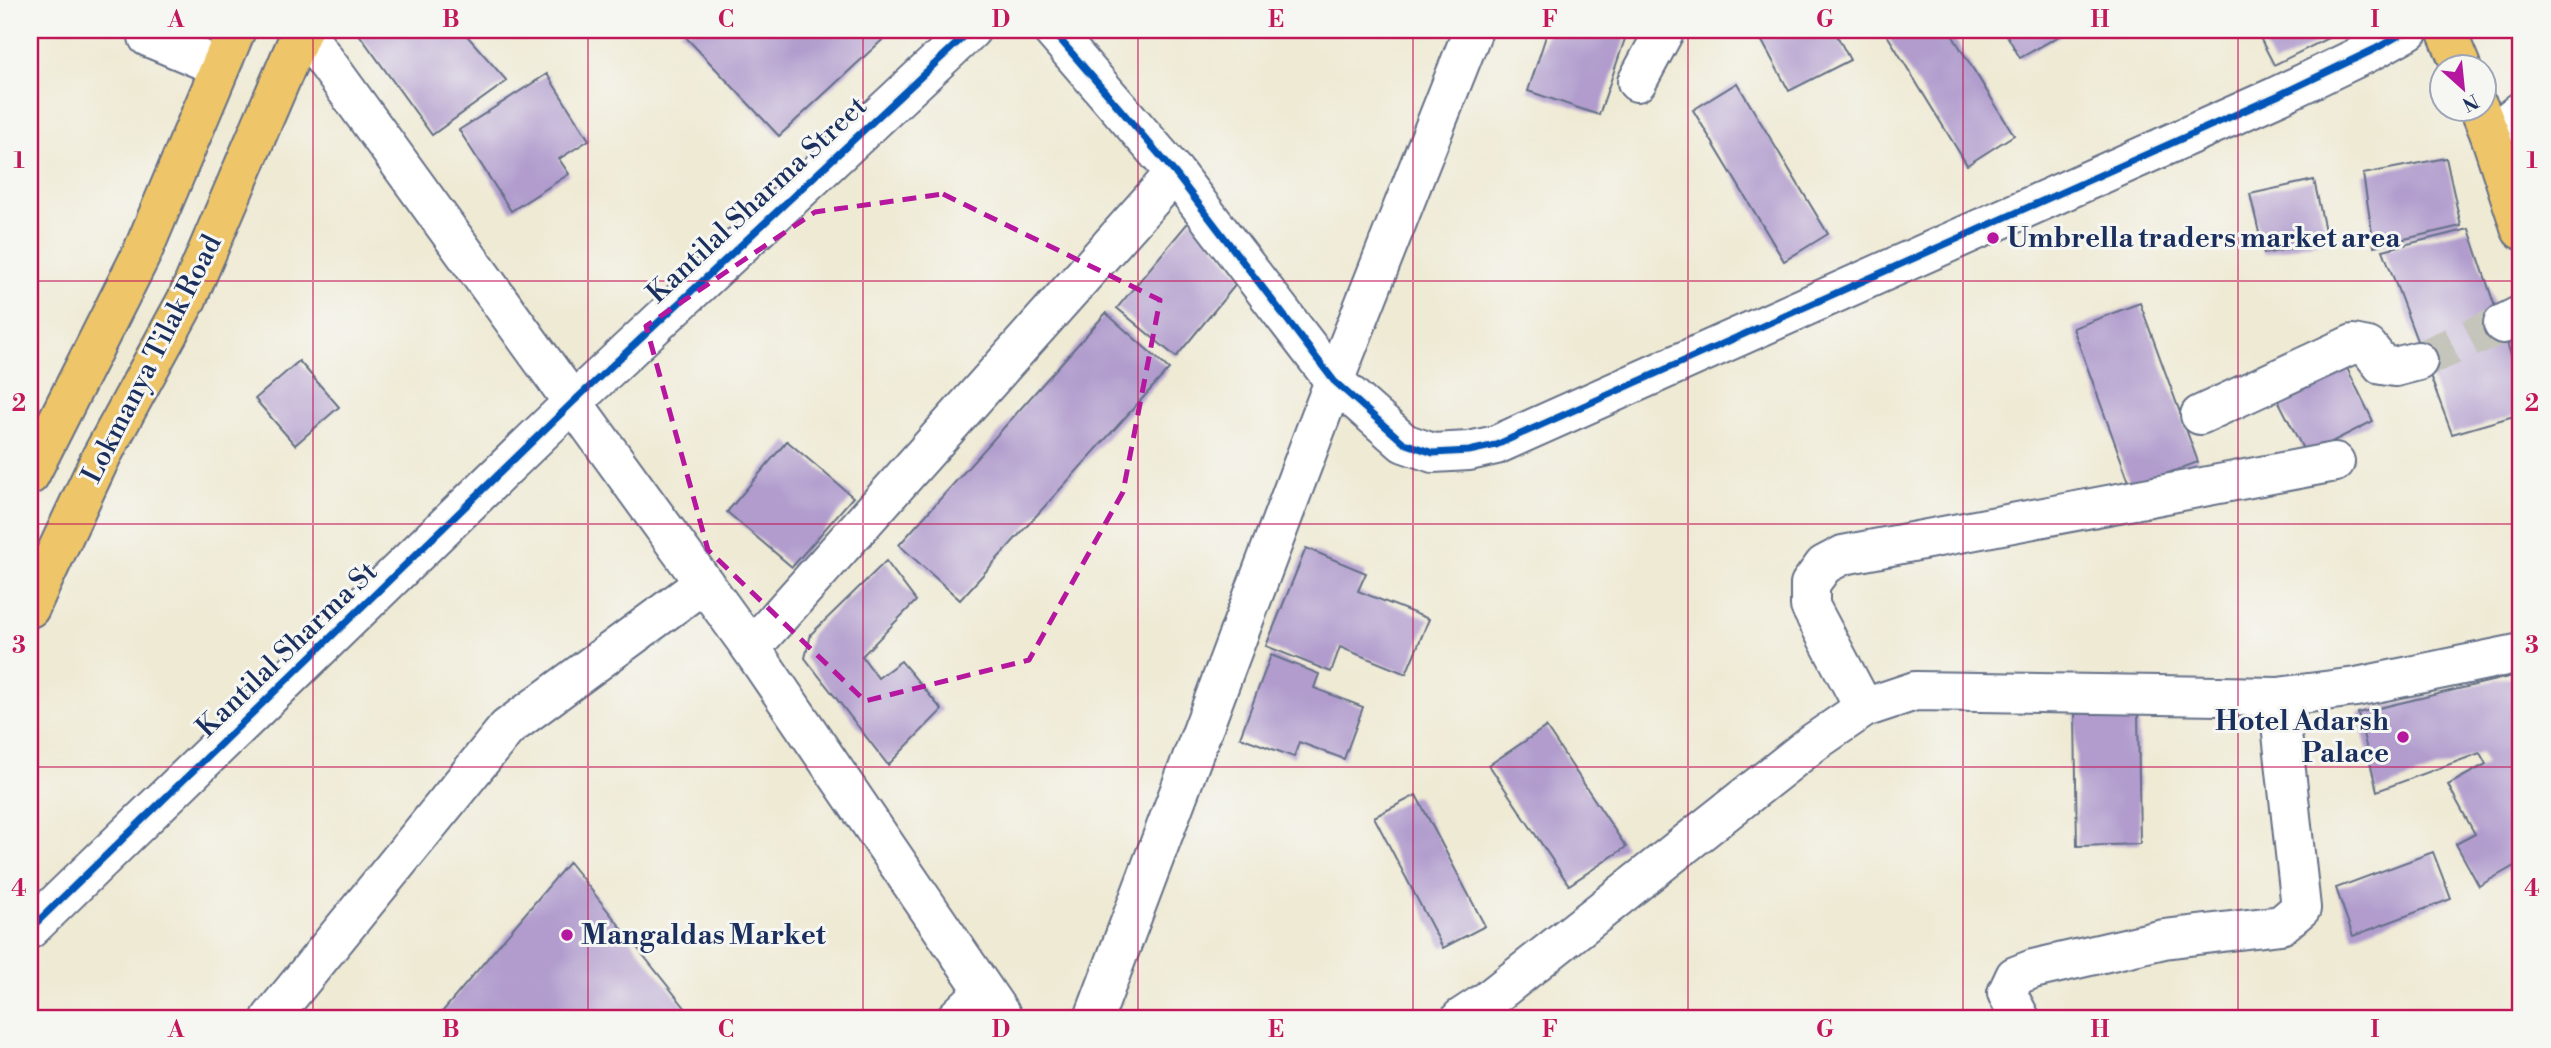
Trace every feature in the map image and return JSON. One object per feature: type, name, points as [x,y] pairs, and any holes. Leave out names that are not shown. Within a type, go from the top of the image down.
[{"type":"main road","name":"Lokmanya Tilak Road","points":[[30,475],[42,432],[142,253],[236,30]]},
{"type":"main road","name":"Lokmanya Tilak Road","points":[[30,608],[101,457],[187,299],[302,30]]},
{"type":"main road","points":[[2446,30],[2455,52]]},
{"type":"main road","points":[[2485,122],[2521,230]]},
{"type":"street","points":[[146,30],[148,37],[220,67]]},
{"type":"street","points":[[302,30],[751,648],[993,1005],[956,1018]]},
{"type":"street","name":"Kantilal Sharma Street","points":[[573,402],[971,30]]},
{"type":"street","points":[[1052,30],[1175,173],[1334,381],[1404,443],[1433,453],[1469,451],[1496,445],[2277,96],[2410,30]]},
{"type":"street","points":[[1094,1018],[1334,381],[1474,30]]},
{"type":"street","points":[[1637,82],[1665,30]]},
{"type":"street","points":[[2498,118],[2521,111]]},
{"type":"street","points":[[751,648],[1175,173]]},
{"type":"street","points":[[2200,415],[2353,344],[2368,347],[2382,365],[2395,367],[2418,361]]},
{"type":"street","name":"Kantilal Sharma St","points":[[30,929],[573,402]]},
{"type":"street","points":[[1864,708],[1810,606],[1810,584],[1824,565],[1843,555],[2335,462]]},
{"type":"street","points":[[271,1018],[507,728],[704,583]]},
{"type":"street","points":[[1461,1018],[1487,1002],[1813,743],[1864,708],[1915,691],[2278,697],[2357,687],[2521,653]]},
{"type":"street","points":[[2020,1018],[2007,993],[2015,976],[2033,969],[2164,939],[2281,925],[2301,908],[2278,697]]},
{"type":"highlighted area","points":[[943,194],[1160,300],[1123,492],[1029,660],[865,701],[708,550],[646,326],[815,212]]},
{"type":"building","points":[[356,30],[462,30],[507,81],[432,135]]},
{"type":"building","points":[[679,30],[893,30],[779,136]]},
{"type":"building","points":[[1548,30],[1628,30],[1599,115],[1528,91]]},
{"type":"building","points":[[1756,30],[1834,30],[1850,60],[1789,91]]},
{"type":"building","points":[[1884,30],[1949,30],[2014,135],[1967,165]]},
{"type":"building","points":[[2004,30],[2070,30],[2020,58]]},
{"type":"building","points":[[2256,30],[2344,30],[2274,65]]},
{"type":"building","points":[[547,74],[589,140],[559,159],[569,174],[511,211],[459,130]]},
{"type":"building","points":[[1737,83],[1828,234],[1784,261],[1693,110]]},
{"type":"building","points":[[2446,158],[2461,226],[2374,246],[2363,174]]},
{"type":"building","points":[[2314,180],[2327,240],[2264,254],[2250,194]]},
{"type":"building","points":[[1191,219],[1242,277],[1176,357],[1117,308]]},
{"type":"building","points":[[2469,229],[2521,385],[2521,414],[2452,434],[2383,250]]},
{"type":"building","points":[[2140,303],[2198,462],[2131,487],[2073,328]]},
{"type":"building","points":[[1106,313],[1169,369],[960,600],[899,545]]},
{"type":"building","points":[[299,361],[339,407],[295,445],[255,399]]},
{"type":"building","points":[[2345,364],[2373,421],[2306,455],[2276,396]]},
{"type":"building","points":[[787,441],[853,497],[792,567],[727,512]]},
{"type":"building","points":[[1306,548],[1366,573],[1358,591],[1429,619],[1406,674],[1340,647],[1331,672],[1266,646]]},
{"type":"building","points":[[886,561],[916,601],[862,656],[878,678],[901,661],[942,710],[888,765],[805,658],[811,634]]},
{"type":"building","points":[[1271,655],[1319,674],[1314,688],[1363,707],[1344,759],[1299,742],[1294,757],[1240,737]]},
{"type":"building","points":[[2521,674],[2521,862],[2479,886],[2456,844],[2475,834],[2448,785],[2486,764],[2480,753],[2377,791],[2358,713]]},
{"type":"building","points":[[2138,713],[2140,844],[2077,846],[2075,714]]},
{"type":"building","points":[[1546,727],[1626,847],[1569,885],[1489,765]]},
{"type":"building","points":[[1416,795],[1485,926],[1443,948],[1374,817]]},
{"type":"building","points":[[2433,852],[2451,899],[2353,936],[2336,888]]},
{"type":"building","name":"Mangaldas Market","points":[[569,862],[686,1009],[680,1018],[437,1018]]},
{"type":"tunnel","points":[[2418,361],[2503,324]]},
{"type":"cycle path","points":[[30,929],[573,402],[971,30]]},
{"type":"cycle path","points":[[1052,30],[1175,173],[1334,381],[1404,443],[1433,453],[1469,451],[1496,445],[2277,96],[2409,30]]},
{"type":"place","name":"Umbrella traders market area","points":[[1993,238]]},
{"type":"place","name":"Hotel Adarsh Palace","points":[[2403,737]]},
{"type":"place","name":"Mangaldas Market","points":[[567,935]]}]
